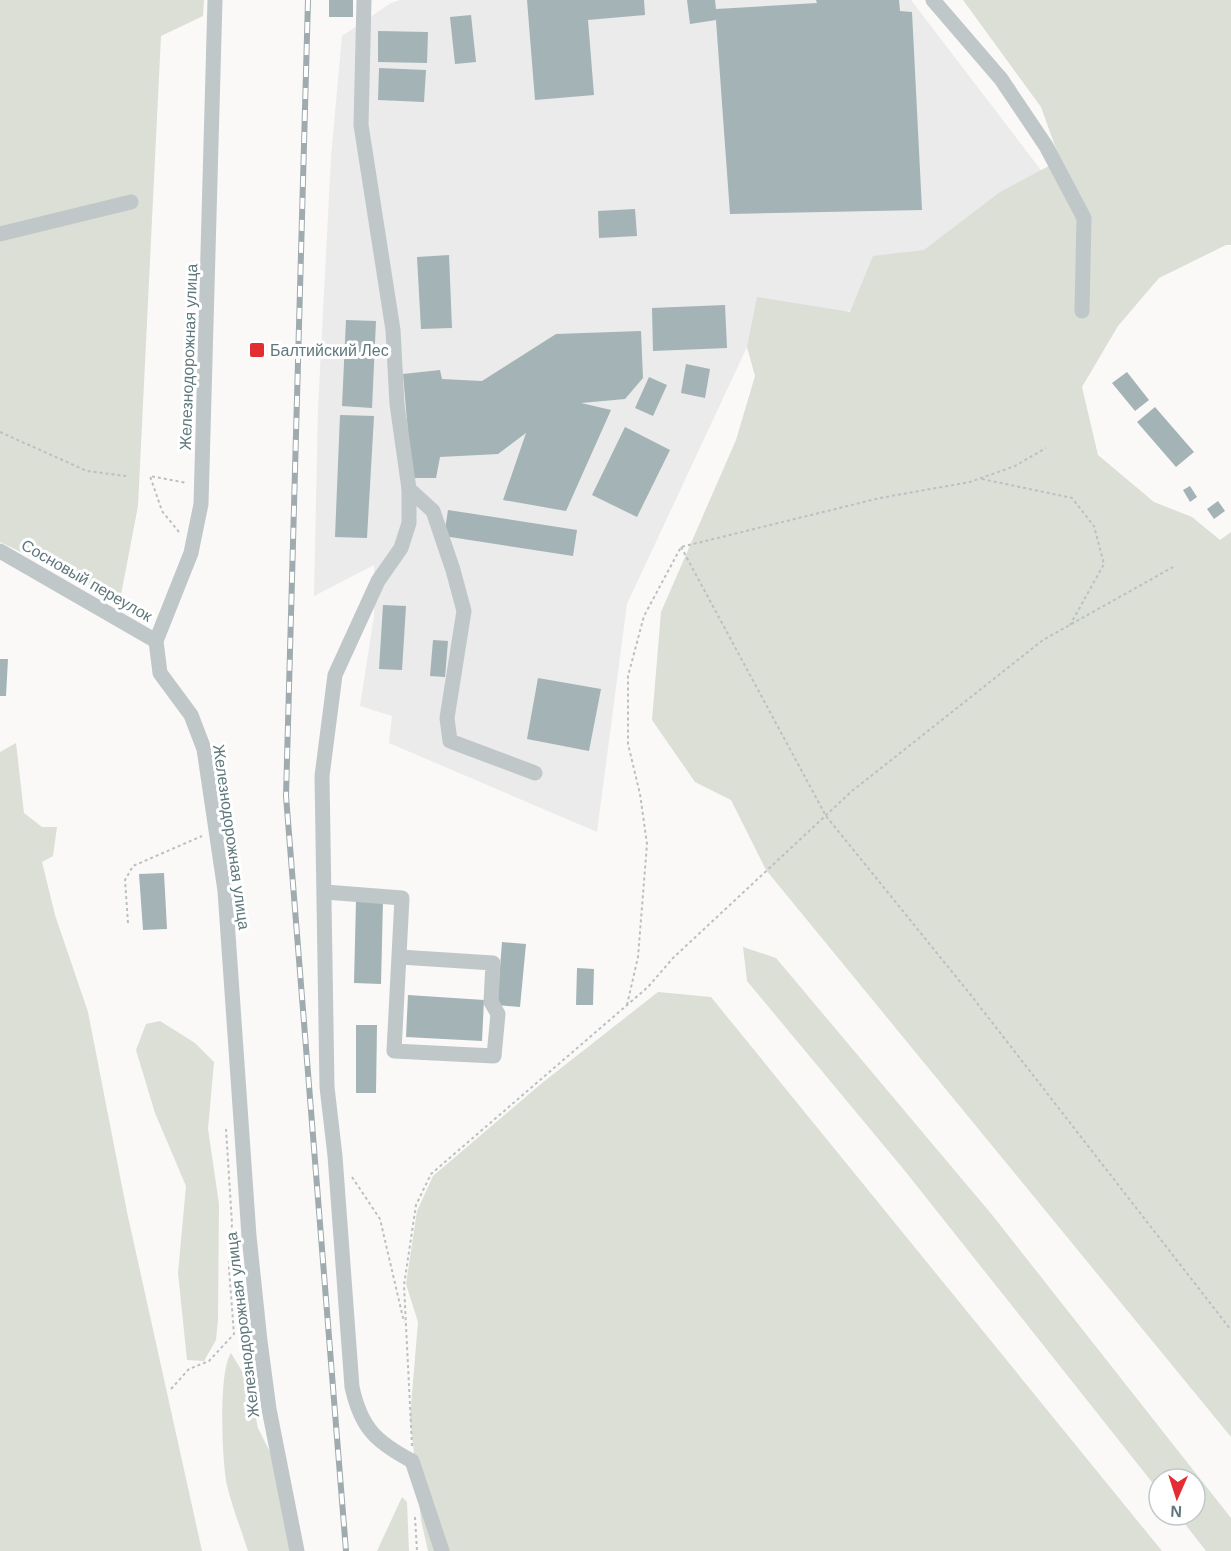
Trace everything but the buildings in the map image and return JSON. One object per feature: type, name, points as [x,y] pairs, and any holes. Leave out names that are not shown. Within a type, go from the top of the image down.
[{"type":"street","name":"Железнодорожная улица","points":[[215,0],[198,528],[191,553],[156,641],[160,673],[191,715],[204,749],[225,891],[248,1225],[260,1341],[269,1409],[297,1551]]},
{"type":"street","points":[[364,0],[361,125],[393,330],[397,404],[409,489],[409,523],[401,548],[378,581],[335,675],[322,776],[327,1087],[352,1388],[357,1411],[368,1429],[386,1447],[412,1461],[442,1551]]},
{"type":"street","points":[[933,0],[1001,79],[1046,146],[1084,218],[1082,311]]},
{"type":"street","points":[[0,234],[131,202]]},
{"type":"street","points":[[409,489],[433,512],[464,611],[447,718],[450,741],[535,773]]},
{"type":"street","name":"Сосновый переулок","points":[[0,551],[156,641]]},
{"type":"street","points":[[325,892],[402,897],[394,1051],[494,1056],[498,1014],[490,1002],[493,963],[400,957]]},
{"type":"path","points":[[0,432],[87,471],[126,476]]},
{"type":"path","points":[[626,1006],[638,957],[647,844],[640,794],[628,744],[628,676],[644,616],[681,547],[740,534],[774,522],[979,479],[1015,466],[1046,448]]},
{"type":"path","points":[[191,553],[183,537],[162,511],[150,476],[201,486]]},
{"type":"path","points":[[979,479],[1072,498],[1094,526],[1104,564],[1069,626]]},
{"type":"path","points":[[681,547],[826,816],[970,994],[1231,1330]]},
{"type":"path","points":[[412,1461],[409,1348],[404,1286],[416,1205],[431,1174],[626,1006],[673,958],[852,791],[1043,640],[1173,567]]},
{"type":"path","name":"Железнодорожная улица","points":[[128,922],[125,880],[133,866],[212,831]]},
{"type":"path","name":"Железнодорожная улица","points":[[171,1389],[189,1369],[209,1361],[234,1334],[229,1269],[232,1224],[226,1126]]},
{"type":"path","points":[[350,1174],[380,1219],[409,1348]]},
{"type":"path","points":[[415,1514],[417,1551]]},
{"type":"shaded area","points":[[0,0],[204,0],[203,16],[161,36],[138,506],[120,600],[0,542]]},
{"type":"shaded area","points":[[400,0],[911,0],[1060,195],[905,291],[747,347],[627,604],[597,832],[389,743],[392,716],[360,706],[374,616],[374,565],[314,596],[318,409],[331,157],[342,36],[391,3]]},
{"type":"shaded area","points":[[963,0],[1231,0],[1231,245],[1226,245],[1159,278],[1118,326],[1082,387],[1098,455],[1154,502],[1192,517],[1220,540],[1231,532],[1231,1437],[766,870],[731,800],[695,782],[652,720],[661,612],[736,440],[755,376],[747,347],[757,297],[850,312],[873,256],[924,250],[1000,192],[1060,160],[1041,107]]},
{"type":"shaded area","points":[[16,743],[24,813],[42,827],[57,827],[53,856],[42,862],[55,915],[88,1012],[127,1212],[202,1551],[0,1551],[0,752]]},
{"type":"shaded area","points":[[743,947],[776,958],[993,1216],[1191,1467],[1147,1467],[1147,1476],[905,1171],[747,981]]},
{"type":"shaded area","points":[[658,992],[711,997],[1162,1551],[428,1551],[421,1520],[410,1417],[418,1322],[406,1284],[417,1211],[433,1176],[542,1083]]},
{"type":"shaded area","points":[[160,1021],[195,1043],[214,1062],[208,1129],[219,1204],[218,1320],[216,1340],[204,1361],[187,1360],[178,1273],[186,1186],[155,1113],[136,1050],[146,1024]]},
{"type":"shaded area","points":[[231,1353],[248,1381],[258,1428],[280,1472],[294,1551],[248,1551],[234,1510],[227,1485],[223,1438],[224,1378]]},
{"type":"shaded area","points":[[1207,1488],[1231,1518],[1231,1551],[1206,1551],[1187,1527],[1207,1527]]},
{"type":"shaded area","points":[[402,1497],[407,1502],[409,1551],[377,1551]]},
{"type":"railway","points":[[308,0],[286,796],[346,1551]]},
{"type":"place","name":"Балтийский Лес","points":[[257,350]]}]
